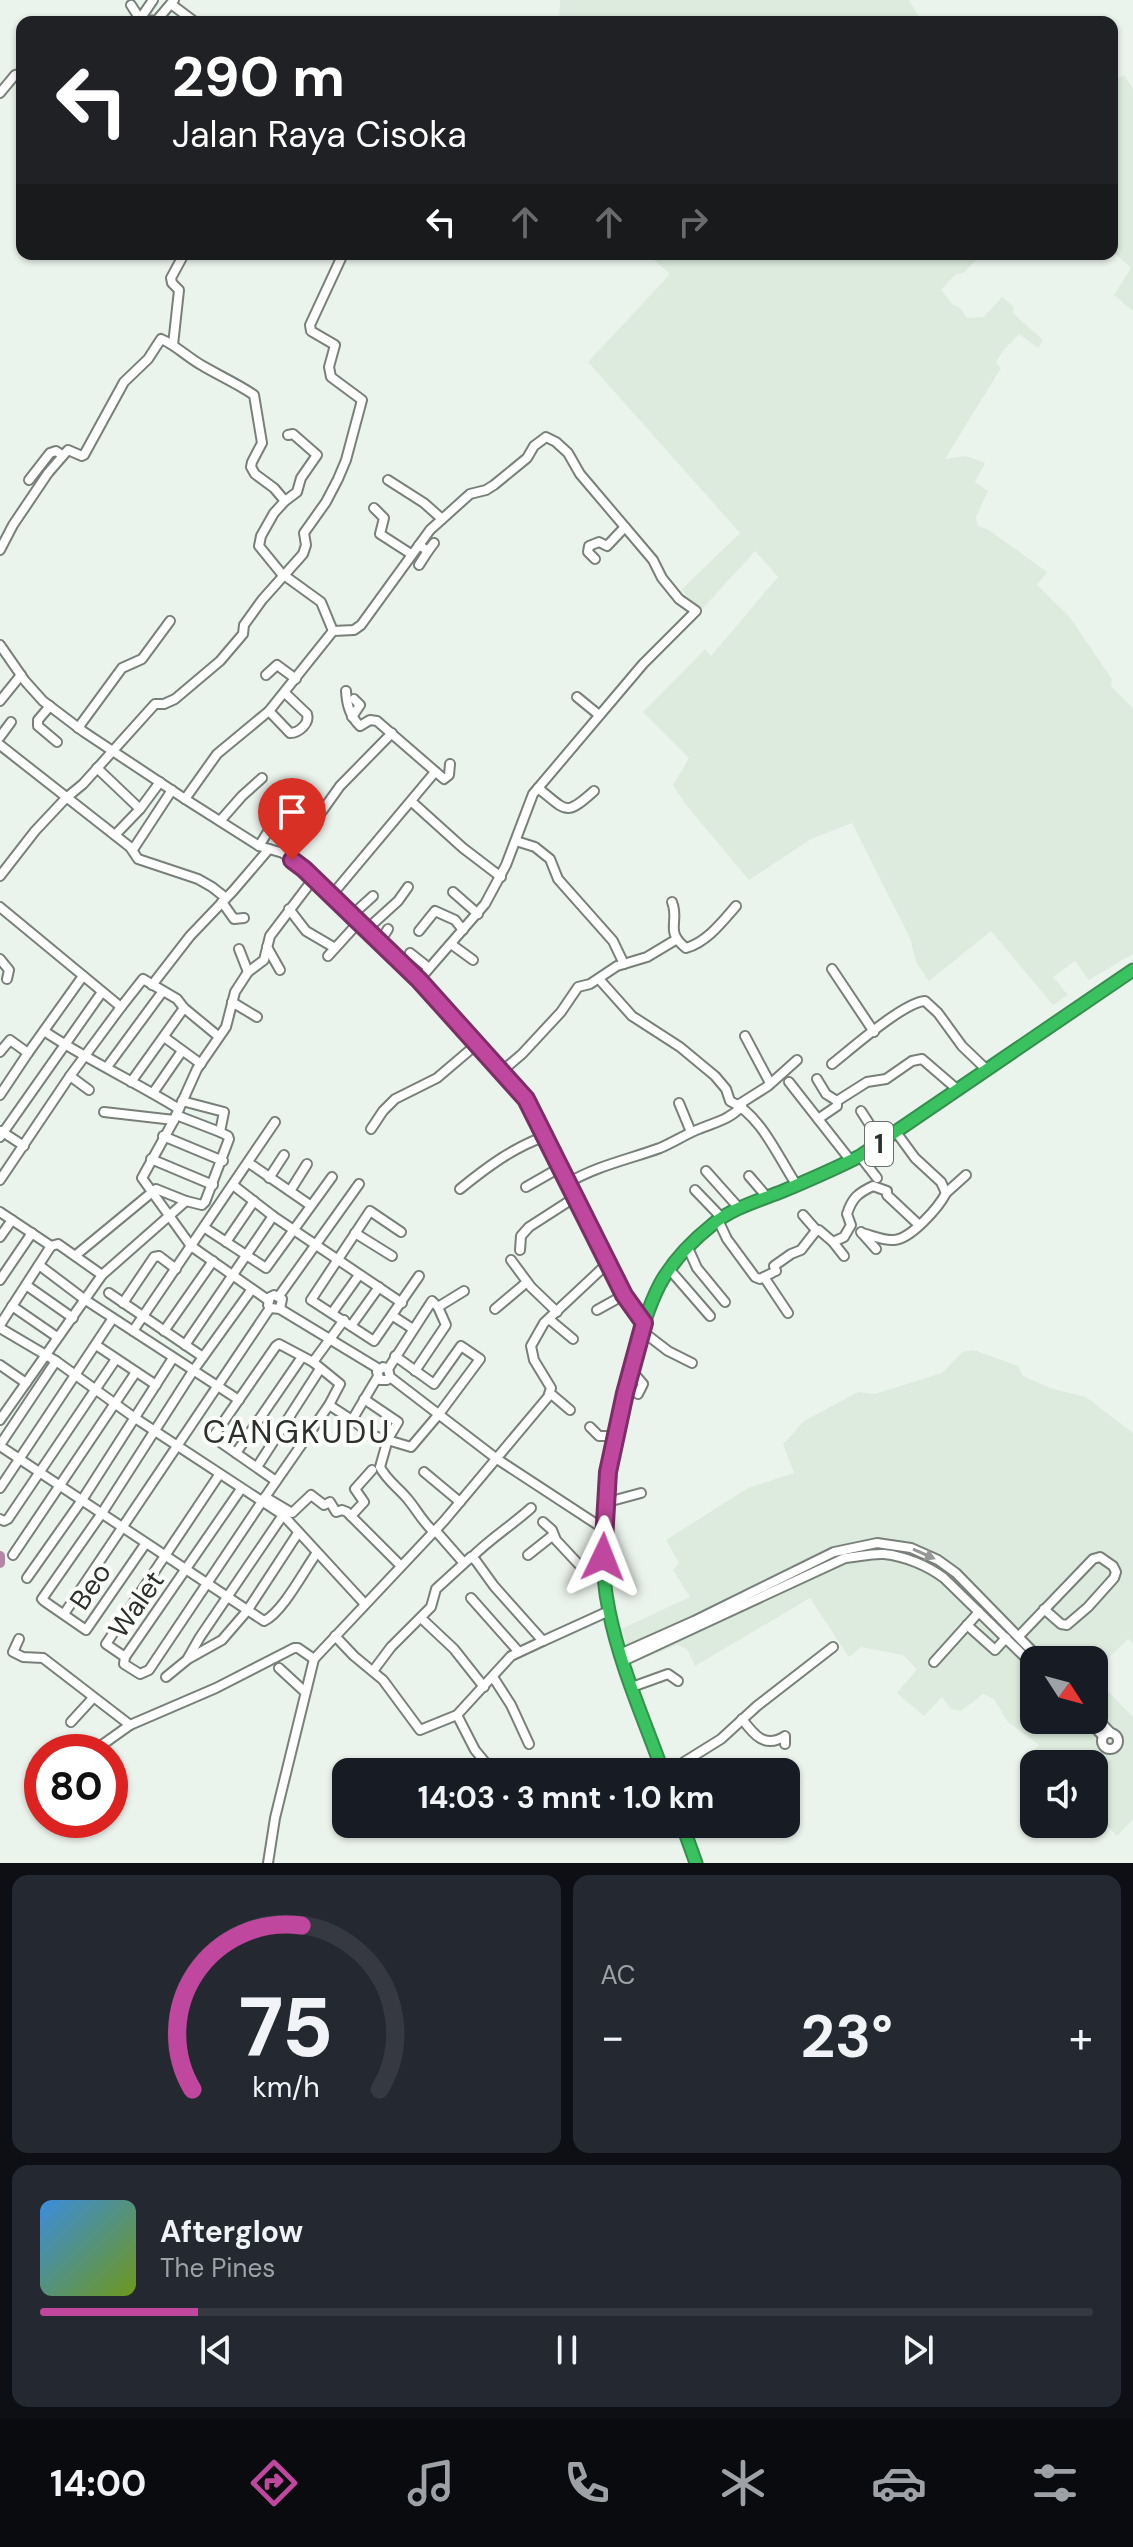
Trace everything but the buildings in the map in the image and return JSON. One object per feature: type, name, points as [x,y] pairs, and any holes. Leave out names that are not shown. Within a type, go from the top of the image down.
[{"type":"highway","name":"1","points":[[660,1758],[621,1657],[609,1611],[603,1557],[604,1503],[615,1436],[643,1327],[661,1282],[688,1248],[720,1219],[855,1158],[1133,970]]},
{"type":"highway","points":[[687,1838],[696,1863]]},
{"type":"street","points":[[155,0],[171,4]]},
{"type":"street","points":[[131,5],[139,16]]},
{"type":"street","points":[[173,345],[179,290],[171,278],[181,260]]},
{"type":"street","points":[[0,876],[35,831],[155,704],[175,699],[220,661],[243,634],[244,625],[262,600],[303,554],[306,545],[304,533],[333,491],[346,460],[362,400],[331,377],[329,373],[335,345],[311,331],[310,325],[340,260]]},
{"type":"street","points":[[0,550],[18,518],[62,455],[70,450],[83,456],[131,373],[148,359],[161,339],[254,395],[262,443],[251,467],[285,501]]},
{"type":"street","points":[[288,435],[293,434],[317,455],[301,478],[300,488],[274,513],[258,542],[262,552],[284,576],[321,602],[333,631]]},
{"type":"street","points":[[185,799],[217,754],[269,711],[333,631],[354,630],[361,625],[411,554],[442,519],[470,494],[494,485],[527,458],[534,446],[546,437],[563,448],[580,474],[653,560],[662,578],[679,599],[696,611],[643,664],[538,788],[530,800],[501,877],[478,914],[419,980]]},
{"type":"street","points":[[29,480],[50,453],[56,451],[62,455]]},
{"type":"street","points":[[388,480],[424,503],[442,519]]},
{"type":"street","points":[[374,508],[384,518],[380,534],[411,554]]},
{"type":"street","points":[[595,559],[588,552],[589,546],[599,542],[607,546],[625,527]]},
{"type":"street","points":[[419,545],[431,547],[419,565]]},
{"type":"street","points":[[78,728],[122,668],[142,659],[170,621]]},
{"type":"street","points":[[0,645],[37,695],[50,706],[185,799],[264,848],[283,853],[314,878],[419,980],[526,1099],[574,1198],[643,1327],[668,1351],[692,1363]]},
{"type":"street","points":[[266,675],[277,665],[296,679]]},
{"type":"street","points":[[0,701],[21,675]]},
{"type":"street","points":[[346,691],[352,717],[360,726],[370,720],[377,721],[446,779],[450,764]]},
{"type":"street","points":[[269,711],[290,733],[299,731],[307,721],[307,714],[285,693]]},
{"type":"street","points":[[577,697],[599,715]]},
{"type":"street","points":[[352,717],[360,705],[354,699]]},
{"type":"street","points":[[50,706],[38,720],[38,726],[57,742]]},
{"type":"street","points":[[0,737],[11,722]]},
{"type":"street","points":[[283,853],[300,827],[320,814],[347,779],[392,733]]},
{"type":"street","points":[[0,745],[130,847],[138,859],[198,879],[212,887],[224,900],[234,919],[244,918]]},
{"type":"street","points":[[97,768],[140,809]]},
{"type":"street","points":[[331,896],[435,772]]},
{"type":"street","points":[[220,821],[262,778]]},
{"type":"street","points":[[115,835],[160,782]]},
{"type":"street","points":[[538,788],[570,809],[594,791]]},
{"type":"street","points":[[130,847],[134,848],[141,840],[153,815],[172,790]]},
{"type":"street","points":[[152,985],[264,848],[274,822],[298,791]]},
{"type":"street","points":[[412,802],[501,877]]},
{"type":"street","points":[[516,841],[541,851],[550,859],[558,879],[613,941],[624,964]]},
{"type":"street","points":[[314,878],[270,936],[264,960],[248,972],[232,1002],[226,1027],[201,1064],[142,1178],[191,1246],[273,1306],[383,1373],[497,1459],[604,1529]]},
{"type":"street","points":[[328,956],[362,926],[398,901],[408,887]]},
{"type":"street","points":[[453,892],[478,914]]},
{"type":"street","points":[[351,916],[373,896]]},
{"type":"street","points":[[672,902],[675,915],[672,927],[677,939],[686,948],[699,943],[736,906]]},
{"type":"street","points":[[0,907],[121,1007]]},
{"type":"street","points":[[289,909],[306,931],[335,948]]},
{"type":"street","points":[[419,931],[435,911],[455,920],[463,930]]},
{"type":"street","points":[[379,943],[388,929]]},
{"type":"street","points":[[502,1071],[561,1012],[575,990],[624,964],[637,962],[677,939]]},
{"type":"street","points":[[451,944],[473,960]]},
{"type":"street","points":[[267,947],[280,970]]},
{"type":"street","points":[[239,949],[248,972]]},
{"type":"street","points":[[410,953],[429,968]]},
{"type":"street","points":[[0,959],[9,970],[7,979]]},
{"type":"street","points":[[832,969],[874,1032]]},
{"type":"street","points":[[0,1095],[83,976]]},
{"type":"street","points":[[0,1180],[70,1076],[143,979],[177,999],[218,1036]]},
{"type":"street","points":[[599,979],[632,1016],[680,1047],[725,1087],[730,1101],[740,1106],[759,1127],[796,1184]]},
{"type":"street","points":[[107,1067],[163,991]]},
{"type":"street","points":[[24,1146],[1,1133],[102,992]]},
{"type":"street","points":[[832,1064],[912,1005],[925,1001],[938,1013],[962,1046],[987,1070]]},
{"type":"street","points":[[232,1002],[257,1017]]},
{"type":"street","points":[[131,1082],[184,1008]]},
{"type":"street","points":[[44,1031],[84,1057],[153,1093],[178,1111],[229,1137],[223,1161],[202,1205],[158,1189],[78,1254]]},
{"type":"street","points":[[745,1036],[770,1083]]},
{"type":"street","points":[[164,1037],[201,1064]]},
{"type":"street","points":[[0,1052],[10,1040],[28,1053]]},
{"type":"street","points":[[371,1129],[395,1099],[437,1078],[477,1044]]},
{"type":"street","points":[[153,1093],[182,1051]]},
{"type":"street","points":[[568,1183],[581,1175],[660,1148],[691,1132],[731,1118],[740,1106],[797,1060]]},
{"type":"street","points":[[818,1119],[837,1106],[837,1101],[867,1082],[886,1079],[918,1060],[925,1062],[958,1090]]},
{"type":"street","points":[[70,1076],[89,1090]]},
{"type":"street","points":[[817,1079],[826,1094],[837,1101]]},
{"type":"street","points":[[789,1082],[818,1119],[877,1178]]},
{"type":"street","points":[[679,1103],[691,1132]]},
{"type":"street","points":[[104,1112],[222,1111],[224,1116],[220,1132]]},
{"type":"street","points":[[861,1111],[881,1142]]},
{"type":"street","points":[[133,1331],[275,1122]]},
{"type":"street","points":[[896,1132],[915,1158],[941,1182],[946,1193]]},
{"type":"street","points":[[163,1136],[223,1161]]},
{"type":"street","points":[[460,1189],[489,1165],[546,1136]]},
{"type":"street","points":[[655,1137],[660,1148]]},
{"type":"street","points":[[269,1178],[284,1155]]},
{"type":"street","points":[[151,1159],[213,1185]]},
{"type":"street","points":[[249,1163],[310,1205]]},
{"type":"street","points":[[290,1191],[307,1164]]},
{"type":"street","points":[[526,1187],[561,1167]]},
{"type":"street","points":[[706,1171],[739,1208]]},
{"type":"street","points":[[862,1233],[894,1240],[909,1234],[966,1175]]},
{"type":"street","points":[[749,1176],[767,1197]]},
{"type":"street","points":[[205,1228],[266,1268],[332,1177]]},
{"type":"street","points":[[252,1289],[193,1371],[102,1513],[42,1599],[64,1614],[273,1306],[274,1295],[279,1296],[359,1184]]},
{"type":"street","points":[[233,1185],[273,1216],[402,1303]]},
{"type":"street","points":[[876,1249],[851,1225],[847,1214],[858,1193],[873,1186],[887,1191],[887,1195],[919,1225]]},
{"type":"street","points":[[695,1190],[720,1219],[727,1239],[750,1272],[755,1277],[770,1274]]},
{"type":"street","points":[[520,1250],[521,1236],[529,1227],[574,1198]]},
{"type":"street","points":[[0,1420],[102,1275],[186,1201]]},
{"type":"street","points":[[226,1242],[254,1201]]},
{"type":"street","points":[[401,1232],[370,1211],[311,1300],[374,1341],[419,1276]]},
{"type":"street","points":[[0,1212],[51,1246]]},
{"type":"street","points":[[803,1215],[844,1256]]},
{"type":"street","points":[[185,1345],[273,1216]]},
{"type":"street","points":[[0,1237],[12,1220]]},
{"type":"street","points":[[833,1242],[844,1237],[851,1225]]},
{"type":"street","points":[[770,1274],[774,1266],[801,1250],[817,1231]]},
{"type":"street","points":[[0,1280],[32,1233]]},
{"type":"street","points":[[355,1233],[392,1256]]},
{"type":"street","points":[[102,1275],[78,1254],[58,1244],[51,1246],[0,1326],[241,1489],[292,1513],[311,1495],[324,1505],[330,1502],[336,1512],[343,1510],[351,1516],[400,1565]]},
{"type":"street","points":[[688,1248],[697,1268],[725,1302]]},
{"type":"street","points":[[123,1303],[157,1256],[176,1269]]},
{"type":"street","points":[[511,1260],[527,1282],[557,1312]]},
{"type":"street","points":[[164,1331],[213,1261]]},
{"type":"street","points":[[268,1863],[275,1818],[314,1659],[460,1502],[550,1393],[551,1388],[534,1360],[531,1346],[549,1319],[608,1263]]},
{"type":"street","points":[[39,1265],[84,1299],[239,1400]]},
{"type":"street","points":[[670,1270],[710,1316]]},
{"type":"street","points":[[770,1274],[788,1313]]},
{"type":"street","points":[[332,1313],[359,1275]]},
{"type":"street","points":[[495,1309],[527,1282]]},
{"type":"street","points":[[26,1285],[73,1318]]},
{"type":"street","points":[[313,1362],[329,1340],[379,1287]]},
{"type":"street","points":[[438,1307],[464,1291]]},
{"type":"street","points":[[109,1293],[203,1357]]},
{"type":"street","points":[[597,1310],[624,1295]]},
{"type":"street","points":[[352,1420],[432,1301],[446,1325],[415,1371]]},
{"type":"street","points":[[12,1306],[57,1337]]},
{"type":"street","points":[[393,1316],[413,1329]]},
{"type":"street","points":[[0,1488],[113,1318]]},
{"type":"street","points":[[549,1319],[573,1339]]},
{"type":"street","points":[[219,1475],[106,1644],[140,1674],[148,1672],[329,1405],[340,1384],[313,1362],[279,1344],[213,1437],[276,1481]]},
{"type":"street","points":[[96,1345],[156,1385]]},
{"type":"street","points":[[329,1405],[374,1436],[411,1447],[480,1361],[479,1356],[461,1346],[434,1384],[395,1356]]},
{"type":"street","points":[[236,1453],[302,1357]]},
{"type":"street","points":[[27,1578],[82,1500],[173,1358]]},
{"type":"street","points":[[0,1519],[7,1521],[116,1359]]},
{"type":"street","points":[[56,1361],[0,1445],[264,1621],[270,1620],[316,1554]]},
{"type":"street","points":[[0,1365],[26,1383]]},
{"type":"street","points":[[257,1467],[320,1369]]},
{"type":"street","points":[[631,1370],[643,1384],[638,1394]]},
{"type":"street","points":[[13,1555],[136,1372]]},
{"type":"street","points":[[550,1393],[570,1410]]},
{"type":"street","points":[[0,1395],[11,1403]]},
{"type":"street","points":[[364,1399],[398,1422],[381,1456],[381,1470],[412,1505],[420,1519],[463,1562]]},
{"type":"street","points":[[590,1427],[599,1436],[615,1436]]},
{"type":"street","points":[[351,1516],[364,1502],[355,1489],[372,1470]]},
{"type":"street","points":[[424,1472],[460,1502]]},
{"type":"street","name":"Walet","points":[[125,1660],[241,1489]]},
{"type":"street","points":[[604,1503],[641,1493]]},
{"type":"street","points":[[263,1500],[283,1515],[364,1603]]},
{"type":"street","points":[[373,1671],[391,1647],[421,1618],[434,1601],[436,1589],[463,1562],[531,1508]]},
{"type":"street","points":[[188,1659],[283,1515]]},
{"type":"street","points":[[543,1522],[585,1571],[603,1557]]},
{"type":"street","points":[[166,1677],[219,1637],[247,1611],[298,1533]]},
{"type":"street","points":[[528,1555],[552,1536]]},
{"type":"street","name":"Beo","points":[[64,1614],[88,1629],[146,1543]]},
{"type":"street","points":[[816,1566],[834,1552],[877,1543],[911,1548],[938,1560],[956,1573],[1020,1646]]},
{"type":"street","points":[[621,1657],[816,1566],[845,1558],[883,1554],[934,1570],[979,1612],[1024,1646]]},
{"type":"street","points":[[472,1557],[543,1641]]},
{"type":"street","points":[[967,1625],[995,1650],[1015,1639],[1044,1609],[1093,1559],[1100,1557],[1113,1566],[1116,1572],[1114,1578],[1067,1625],[1061,1624],[1044,1609]]},
{"type":"street","points":[[471,1598],[518,1651]]},
{"type":"street","points":[[335,1636],[391,1690],[420,1730],[457,1715],[518,1651],[609,1611]]},
{"type":"street","points":[[934,1662],[979,1612]]},
{"type":"street","points":[[421,1618],[454,1649],[484,1687]]},
{"type":"street","points":[[19,1639],[13,1652],[23,1657],[43,1658],[130,1725]]},
{"type":"street","points":[[689,1758],[721,1739],[833,1647]]},
{"type":"street","points":[[117,1734],[130,1725],[216,1688],[294,1648],[314,1659]]},
{"type":"street","points":[[279,1668],[305,1692]]},
{"type":"street","points":[[632,1687],[668,1674],[678,1681]]},
{"type":"street","points":[[493,1677],[511,1705],[529,1744]]},
{"type":"street","points":[[71,1722],[93,1698]]},
{"type":"street","points":[[457,1715],[482,1758]]},
{"type":"street","points":[[739,1722],[743,1731],[767,1742],[785,1736],[785,1744]]},
{"type":"shaded area","points":[[560,0],[909,0],[918,16],[559,16]]},
{"type":"shaded area","points":[[1124,75],[1133,89],[1133,311],[1114,295],[1131,268],[1118,256],[1118,79]]},
{"type":"shaded area","points":[[654,260],[976,260],[941,290],[953,305],[959,307],[967,318],[984,317],[1002,297],[1014,307],[1013,313],[1043,340],[1038,348],[1019,334],[1002,352],[996,363],[1001,368],[945,459],[966,456],[985,463],[975,482],[988,491],[976,517],[978,526],[989,530],[1047,572],[1037,585],[1068,615],[1112,679],[1111,686],[1133,708],[1133,954],[1089,980],[1075,961],[1053,977],[1068,995],[1053,1005],[991,931],[929,981],[916,962],[910,938],[852,823],[811,839],[749,880],[673,785],[689,758],[643,712],[705,649],[711,656],[778,577],[755,551],[695,617],[689,613],[696,605],[681,590],[740,533],[588,362],[670,274]]},
{"type":"shaded area","points":[[974,1350],[1018,1366],[1023,1376],[1050,1388],[1086,1397],[1133,1433],[1133,1643],[1128,1639],[1108,1659],[1108,1646],[1020,1646],[1020,1731],[1008,1722],[994,1699],[983,1694],[961,1711],[951,1709],[942,1697],[924,1716],[897,1693],[917,1669],[903,1655],[861,1647],[849,1657],[810,1598],[695,1666],[687,1649],[677,1645],[633,1663],[621,1629],[690,1597],[673,1570],[679,1563],[666,1540],[748,1488],[794,1473],[783,1444],[804,1421],[858,1392],[875,1394],[942,1373],[962,1352]]},
{"type":"shaded area","points":[[1108,1691],[1133,1717],[1133,1819],[1117,1836],[1108,1827],[1108,1750],[1035,1750],[1039,1745],[1024,1734],[1108,1734]]},
{"type":"waterway","points":[[0,1556],[0,1563]]},
{"type":"district","name":"CANGKUDU","points":[[297,1432]]},
{"type":"route","points":[[292,860],[419,980],[526,1099],[624,1295],[644,1323],[605,1488],[603,1557]]}]
